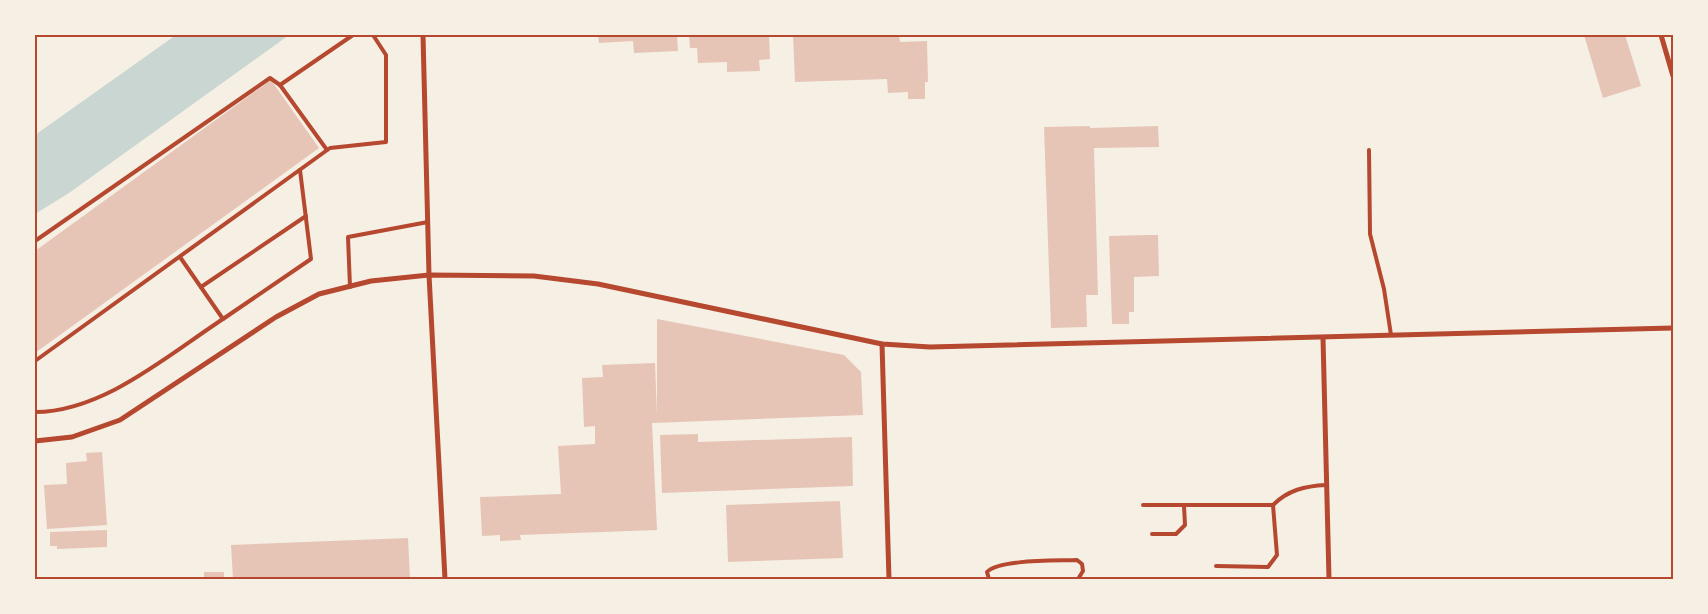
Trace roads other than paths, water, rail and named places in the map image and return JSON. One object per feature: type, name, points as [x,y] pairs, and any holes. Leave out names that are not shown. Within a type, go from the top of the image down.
[{"type":"street","points":[[423,35],[429,276],[445,579]]},
{"type":"street","points":[[1661,35],[1673,76]]},
{"type":"street","points":[[35,441],[72,437],[120,420],[276,317],[319,294],[371,281],[429,276],[534,276],[598,284],[882,344],[939,347],[1673,328]]},
{"type":"street","points":[[1323,338],[1329,579]]},
{"type":"street","points":[[882,344],[889,579]]},
{"type":"lane","points":[[280,85],[353,35]]},
{"type":"lane","points":[[35,361],[330,148],[386,142],[386,55],[373,35]]},
{"type":"lane","points":[[35,241],[270,78],[280,85],[327,150]]},
{"type":"lane","points":[[1369,150],[1370,234],[1384,289],[1391,335]]},
{"type":"lane","points":[[35,412],[54,412],[83,404],[114,390],[224,319],[311,259],[300,170]]},
{"type":"lane","points":[[201,287],[306,216]]},
{"type":"lane","points":[[350,286],[348,236],[428,222]]},
{"type":"lane","points":[[180,256],[224,319]]},
{"type":"lane","points":[[1143,505],[1273,505],[1283,495],[1299,489],[1326,485]]},
{"type":"lane","points":[[1216,566],[1268,567],[1277,555],[1273,505]]},
{"type":"lane","points":[[1152,534],[1176,534],[1185,525],[1184,506]]},
{"type":"lane","points":[[989,579],[987,572],[991,568],[1009,564],[1077,560],[1082,564],[1083,571],[1078,579],[1074,579]]}]
